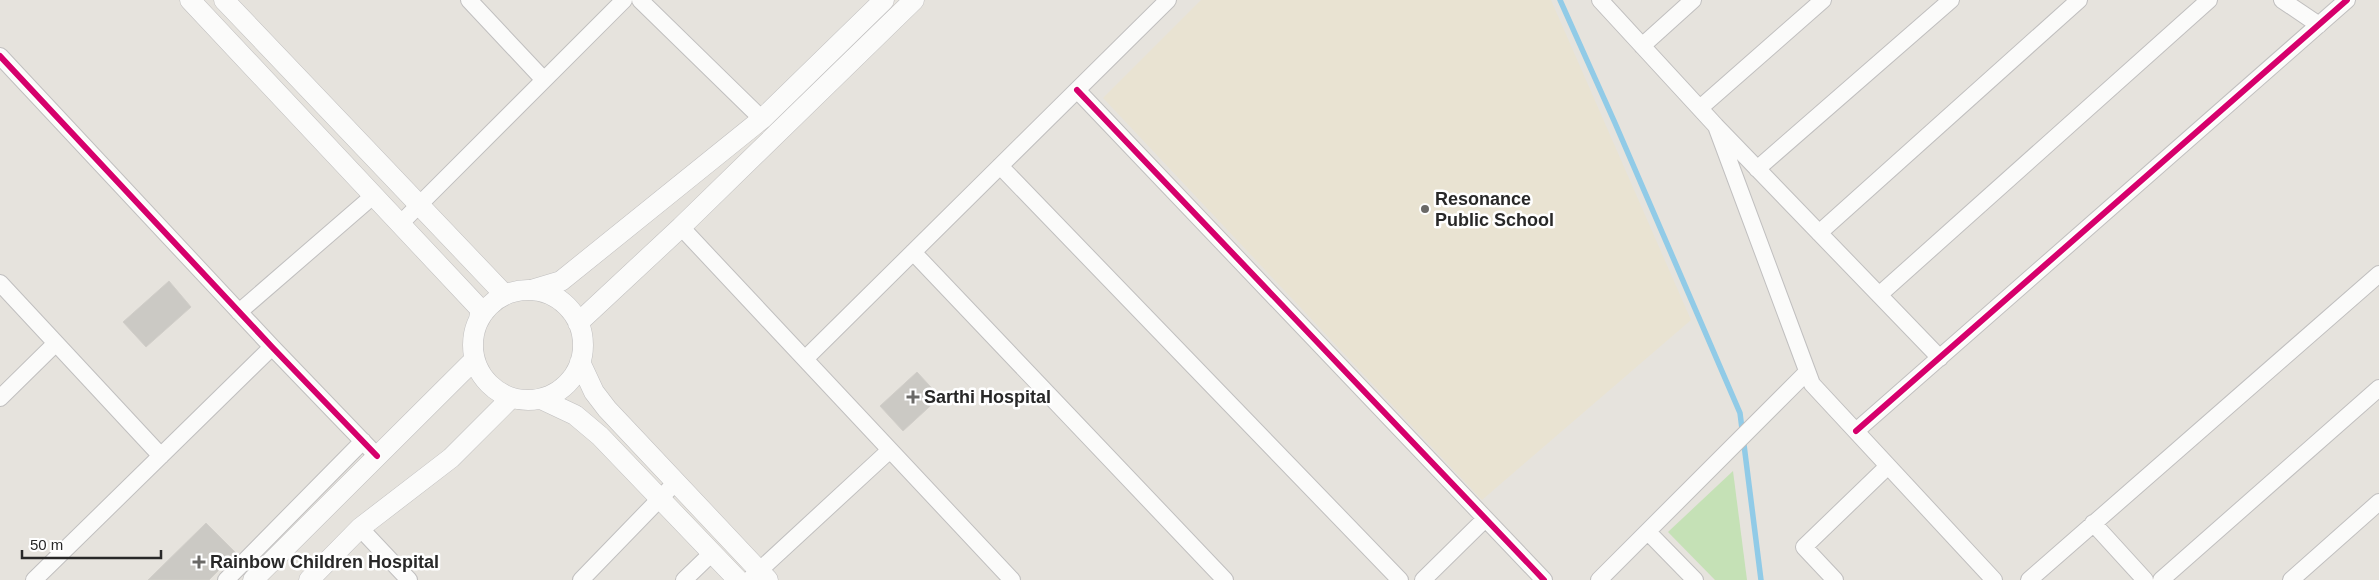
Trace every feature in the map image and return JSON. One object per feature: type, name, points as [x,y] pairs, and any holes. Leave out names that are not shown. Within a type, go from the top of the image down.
[{"type":"street","points":[[190,0],[481,310],[473,338],[477,368],[488,384],[511,398],[541,399],[585,422],[738,580]]},
{"type":"street","points":[[224,0],[504,295]]},
{"type":"street","points":[[469,0],[544,80]]},
{"type":"street","points":[[400,224],[624,0]]},
{"type":"street","points":[[640,0],[762,119]]},
{"type":"street","points":[[479,319],[493,302],[510,292],[531,290],[561,282],[762,119],[884,0]]},
{"type":"street","points":[[578,323],[681,227],[914,0]]},
{"type":"street","points":[[805,359],[1168,0]]},
{"type":"street","points":[[1600,0],[1716,126],[1940,358]]},
{"type":"street","points":[[1642,46],[1693,0]]},
{"type":"street","points":[[1700,108],[1824,0]]},
{"type":"street","points":[[1757,169],[1951,0]]},
{"type":"street","points":[[1819,233],[2078,0]]},
{"type":"street","points":[[1879,295],[2209,0]]},
{"type":"street","points":[[2282,0],[2319,25]]},
{"type":"street","points":[[1856,432],[2347,0]]},
{"type":"street","points":[[3,66],[378,456]]},
{"type":"street","points":[[1077,90],[1544,580]]},
{"type":"street","points":[[1716,126],[1812,384],[1994,580]]},
{"type":"street","points":[[1000,166],[1400,580]]},
{"type":"street","points":[[239,312],[373,196]]},
{"type":"street","points":[[681,227],[1012,580]]},
{"type":"street","points":[[913,252],[1225,580]]},
{"type":"street","points":[[2029,580],[2379,274]]},
{"type":"street","points":[[0,283],[161,456]]},
{"type":"street","points":[[531,290],[550,294],[568,307],[578,323],[583,342],[580,362],[572,378],[558,391],[541,399]]},
{"type":"street","points":[[0,398],[56,343]]},
{"type":"street","points":[[34,580],[272,347]]},
{"type":"street","points":[[254,580],[475,359]]},
{"type":"street","points":[[580,362],[594,392],[607,409],[676,482],[759,577],[890,450]]},
{"type":"street","points":[[1599,580],[1808,372]]},
{"type":"street","points":[[2161,580],[2379,388]]},
{"type":"street","points":[[311,579],[360,528],[451,458],[511,398]]},
{"type":"street","points":[[226,580],[363,441]]},
{"type":"street","points":[[1835,580],[1804,546],[1888,466]]},
{"type":"street","points":[[581,580],[676,482]]},
{"type":"street","points":[[2291,580],[2379,502]]},
{"type":"street","points":[[1422,580],[1485,519]]},
{"type":"street","points":[[2094,523],[2145,580]]},
{"type":"street","points":[[360,528],[409,580]]},
{"type":"street","points":[[1648,532],[1695,580]]},
{"type":"street","points":[[684,580],[712,553]]},
{"type":"shaded area","name":"Resonance Public School","points":[[1201,0],[1551,0],[1691,320],[1482,500],[1103,98]]},
{"type":"green space","points":[[1733,471],[1747,580],[1715,580],[1668,532]]},
{"type":"building","points":[[169,281],[191,307],[146,347],[123,322]]},
{"type":"building","points":[[917,372],[940,397],[903,431],[880,406]]},
{"type":"building","points":[[206,523],[236,553],[209,580],[148,580]]},
{"type":"waterway","points":[[1560,0],[1740,413],[1761,580]]},
{"type":"cycle path","points":[[1856,431],[2347,0]]},
{"type":"cycle path","points":[[0,56],[272,347],[377,456]]},
{"type":"cycle path","points":[[1077,90],[1544,580]]},
{"type":"place","name":"Resonance Public School","points":[[1425,209]]},
{"type":"place","name":"Sarthi Hospital","points":[[913,397]]},
{"type":"place","name":"Rainbow Children Hospital","points":[[199,562]]}]
